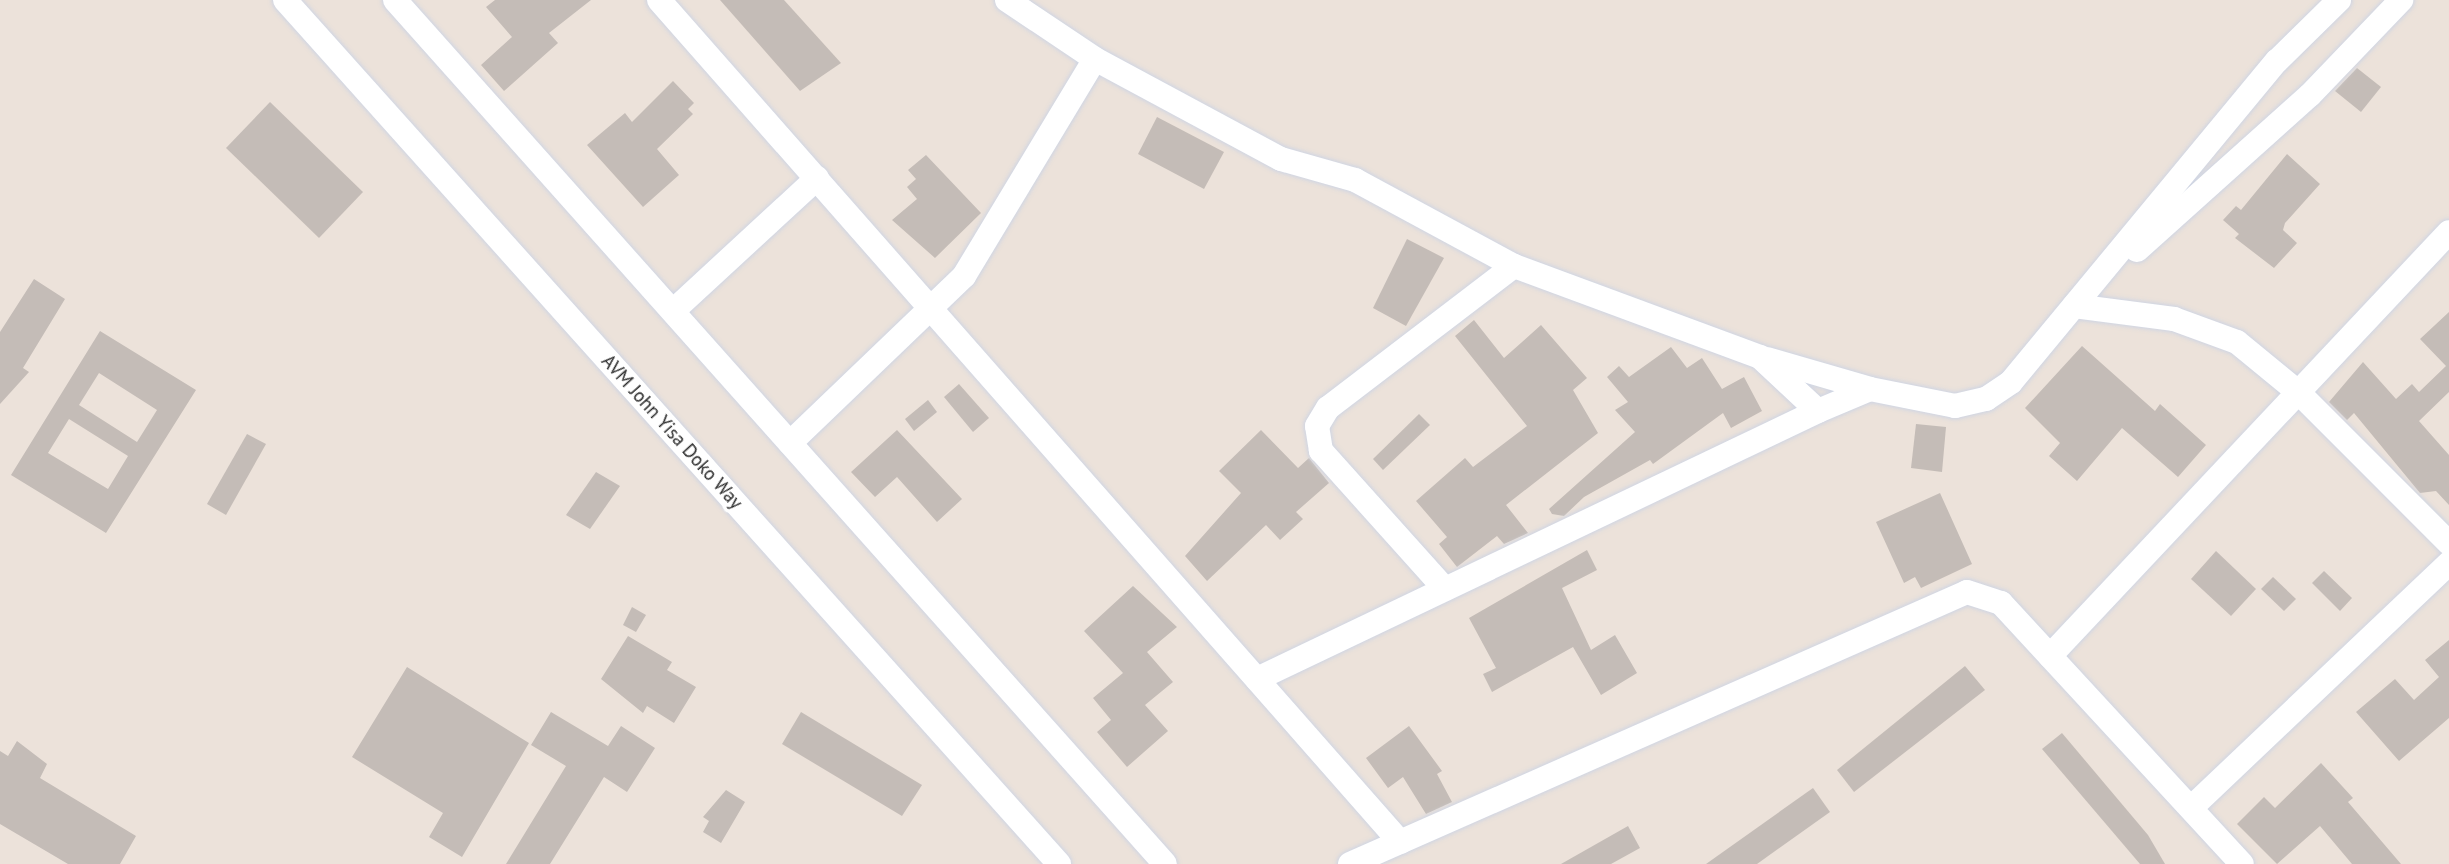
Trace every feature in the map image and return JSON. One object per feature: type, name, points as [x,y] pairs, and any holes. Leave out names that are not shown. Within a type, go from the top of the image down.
[{"type":"street","name":"AVM John Yisa Doko Way","points":[[285,0],[1059,864]]},
{"type":"street","points":[[396,0],[1165,864]]},
{"type":"street","points":[[659,0],[1400,842]]},
{"type":"street","points":[[1007,0],[1095,59],[1281,159],[1355,180],[1514,266],[1760,357],[1870,389],[1955,406],[1986,399],[2011,382],[2277,61],[2339,0]]},
{"type":"street","points":[[2074,306],[2310,95],[2401,0]]},
{"type":"street","points":[[790,443],[933,310],[964,276],[1095,59]]},
{"type":"street","points":[[673,311],[817,178]]},
{"type":"street","points":[[2050,656],[2449,232]]},
{"type":"street","points":[[1445,589],[1321,451],[1317,426],[1328,408],[1514,266]]},
{"type":"street","points":[[2074,306],[2174,319],[2237,342],[2299,393],[2449,543]]},
{"type":"street","points":[[1760,357],[1818,411]]},
{"type":"street","points":[[1257,679],[1818,411],[1870,389]]},
{"type":"street","points":[[2191,808],[2449,562]]},
{"type":"street","points":[[1350,864],[1968,592],[2001,603],[2242,864]]},
{"type":"building","points":[[495,0],[591,0],[549,33],[558,43],[504,91],[481,65],[512,37],[486,7]]},
{"type":"building","points":[[720,0],[784,0],[841,63],[800,91]]},
{"type":"building","points":[[2357,68],[2381,87],[2361,112],[2335,91]]},
{"type":"building","points":[[673,81],[694,103],[688,109],[693,114],[657,149],[679,175],[643,207],[587,145],[625,113],[632,122]]},
{"type":"building","points":[[270,102],[363,192],[319,238],[226,148]]},
{"type":"building","points":[[1157,117],[1224,152],[1204,189],[1138,154]]},
{"type":"building","points":[[2287,154],[2320,184],[2285,223],[2283,230],[2297,243],[2274,268],[2235,238],[2239,234],[2223,220],[2236,206],[2241,210]]},
{"type":"building","points":[[926,155],[981,213],[935,258],[892,220],[917,199],[907,187],[916,179],[908,170]]},
{"type":"building","points":[[1407,239],[1444,258],[1406,326],[1373,308]]},
{"type":"building","points":[[34,279],[65,299],[23,368],[29,372],[0,404],[0,332]]},
{"type":"building","points":[[2449,312],[2449,392],[2419,421],[2449,455],[2449,505],[2436,491],[2420,493],[2354,413],[2347,420],[2329,402],[2363,362],[2396,399],[2412,384],[2419,392],[2446,366],[2420,339]]},
{"type":"building","points":[[1474,320],[1504,358],[1541,325],[1587,378],[1573,390],[1598,433],[1506,505],[1528,533],[1504,544],[1497,536],[1457,567],[1439,544],[1447,537],[1416,501],[1465,458],[1473,467],[1527,426],[1455,336]]},
{"type":"building","points":[[100,331],[196,390],[106,533],[11,475]],"holes":[[[99,373],[157,410],[137,442],[79,405]],[[69,419],[128,456],[108,489],[48,453]]]},
{"type":"building","points":[[2082,346],[2155,411],[2160,404],[2206,445],[2178,477],[2122,428],[2077,481],[2049,456],[2060,443],[2025,408]]},
{"type":"building","points":[[1671,347],[1687,368],[1702,358],[1722,389],[1744,377],[1762,411],[1731,428],[1723,413],[1653,464],[1650,460],[1584,497],[1564,516],[1552,514],[1549,509],[1635,432],[1615,410],[1628,402],[1607,377],[1619,366],[1629,377]]},
{"type":"building","points":[[959,384],[989,418],[973,432],[944,397]]},
{"type":"building","points":[[928,400],[937,412],[914,431],[905,419]]},
{"type":"building","points":[[1419,414],[1430,425],[1383,470],[1373,459]]},
{"type":"building","points":[[1916,424],[1946,427],[1942,472],[1911,468]]},
{"type":"building","points":[[897,430],[962,499],[937,522],[897,477],[875,497],[851,472]]},
{"type":"building","points":[[1261,430],[1298,468],[1309,458],[1329,483],[1296,512],[1303,519],[1280,540],[1266,525],[1207,581],[1185,556],[1241,493],[1219,471]]},
{"type":"building","points":[[247,434],[266,444],[226,515],[207,504]]},
{"type":"building","points":[[596,472],[620,486],[590,529],[566,515]]},
{"type":"building","points":[[1940,493],[1972,564],[1921,588],[1915,577],[1904,583],[1876,522]]},
{"type":"building","points":[[1587,550],[1597,570],[1562,588],[1591,650],[1615,635],[1637,673],[1601,695],[1573,647],[1492,692],[1483,674],[1496,668],[1469,618]]},
{"type":"building","points":[[2216,551],[2256,589],[2231,616],[2191,579]]},
{"type":"building","points":[[2324,571],[2352,598],[2340,611],[2312,583]]},
{"type":"building","points":[[2273,577],[2296,599],[2284,611],[2261,589]]},
{"type":"building","points":[[1133,586],[1177,627],[1147,652],[1173,682],[1145,705],[1168,731],[1127,767],[1097,732],[1111,720],[1093,698],[1123,673],[1084,631]]},
{"type":"building","points":[[632,607],[646,615],[636,632],[623,625]]},
{"type":"building","points":[[628,636],[672,662],[667,670],[696,687],[674,723],[647,706],[643,713],[601,679]]},
{"type":"building","points":[[2449,640],[2449,718],[2399,761],[2356,712],[2395,679],[2414,700],[2439,677],[2425,660]]},
{"type":"building","points":[[1965,666],[1985,690],[1854,792],[1837,770]]},
{"type":"building","points":[[407,667],[529,743],[462,857],[429,837],[443,813],[352,757]]},
{"type":"building","points":[[551,712],[608,746],[621,726],[655,748],[627,792],[604,777],[550,864],[506,864],[566,766],[531,745]]},
{"type":"building","points":[[801,712],[922,785],[902,816],[782,744]]},
{"type":"building","points":[[1409,726],[1442,771],[1437,774],[1452,802],[1426,814],[1403,777],[1388,788],[1366,758]]},
{"type":"building","points":[[2062,733],[2148,835],[2165,864],[2140,864],[2042,749]]},
{"type":"building","points":[[17,741],[47,764],[40,778],[136,836],[120,864],[68,864],[0,824],[0,751],[8,756]]},
{"type":"building","points":[[2321,763],[2353,798],[2348,802],[2401,864],[2352,864],[2320,826],[2277,864],[2237,824],[2264,797],[2275,808]]},
{"type":"building","points":[[1813,788],[1830,812],[1757,864],[1706,864]]},
{"type":"building","points":[[726,790],[745,802],[721,843],[703,832],[709,821],[703,817]]},
{"type":"building","points":[[1628,826],[1640,848],[1611,864],[1561,864]]}]
